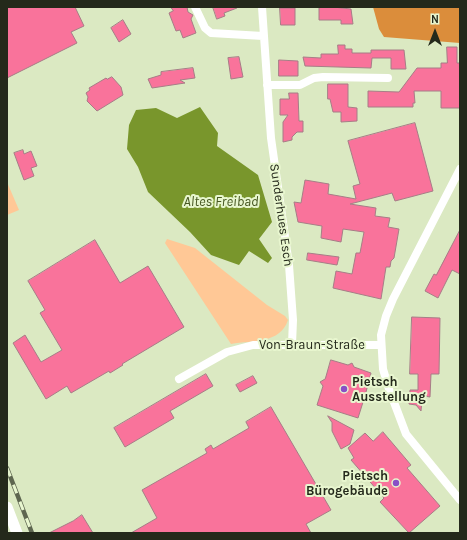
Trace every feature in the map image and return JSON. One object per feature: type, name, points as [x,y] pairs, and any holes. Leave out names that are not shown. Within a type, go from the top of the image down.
[{"type":"main road","points":[[7,507],[18,533]]},
{"type":"street","points":[[195,7],[205,28],[211,33],[264,36]]},
{"type":"street","name":"Sunderhues Esch","points":[[262,7],[271,138],[289,265],[293,320],[292,344]]},
{"type":"street","points":[[267,86],[300,85],[314,78],[323,77],[388,78]]},
{"type":"street","name":"Von-Braun-Straße","points":[[460,169],[393,299],[386,316],[381,345],[385,376],[406,434],[460,500]]},
{"type":"street","name":"Von-Braun-Straße","points":[[179,379],[218,356],[239,348],[253,345],[381,345]]},
{"type":"shaded area","points":[[373,7],[460,7],[460,43],[384,37],[379,29]]},
{"type":"shaded area","points":[[7,182],[19,210],[7,215]]},
{"type":"shaded area","points":[[167,239],[195,248],[267,305],[285,316],[288,320],[284,328],[279,333],[265,340],[231,344],[165,243]]},
{"type":"water","name":"Altes Freibad","points":[[200,107],[218,133],[217,146],[258,175],[272,222],[259,239],[272,258],[268,263],[249,251],[239,265],[211,255],[190,232],[148,192],[138,167],[127,149],[129,125],[136,110],[156,108],[177,118]]},
{"type":"building","points":[[7,7],[75,7],[84,26],[71,32],[77,43],[7,78]]},
{"type":"building","points":[[171,7],[187,7],[188,12],[193,15],[191,19],[196,33],[183,38],[180,30],[176,31],[169,13],[173,11]]},
{"type":"building","points":[[213,7],[237,8],[224,13],[225,16],[217,19]]},
{"type":"building","points":[[333,7],[351,9],[353,24],[341,24],[341,20],[319,20],[319,8]]},
{"type":"building","points":[[280,8],[295,8],[295,25],[281,25]]},
{"type":"building","points":[[123,20],[131,34],[119,42],[111,28]]},
{"type":"building","points":[[338,45],[345,45],[345,49],[352,49],[352,53],[371,53],[371,50],[404,50],[406,69],[391,69],[391,58],[372,58],[371,68],[305,66],[303,57],[321,58],[321,54],[338,54]]},
{"type":"building","points":[[447,47],[457,47],[457,63],[460,63],[460,108],[441,108],[441,91],[414,91],[415,103],[413,103],[413,107],[368,107],[368,91],[399,92],[417,68],[441,68],[441,63],[447,63]]},
{"type":"building","points":[[239,57],[243,77],[231,79],[228,58]]},
{"type":"building","points":[[279,60],[298,61],[298,76],[279,76]]},
{"type":"building","points":[[193,68],[195,78],[180,80],[185,83],[152,88],[148,79],[161,75],[161,72]]},
{"type":"building","points":[[112,77],[121,87],[123,95],[97,111],[87,101],[88,97],[86,93],[90,90],[89,88],[106,78]]},
{"type":"building","points":[[328,84],[348,84],[348,107],[357,108],[357,121],[341,122],[341,112],[333,112],[330,99],[328,99]]},
{"type":"building","points":[[289,93],[298,93],[299,121],[303,121],[303,132],[297,132],[292,137],[292,140],[283,142],[283,122],[288,115],[280,115],[280,99],[289,99]]},
{"type":"building","points":[[415,123],[433,191],[395,201],[392,193],[350,204],[376,208],[375,216],[390,218],[388,227],[399,229],[394,258],[391,261],[390,267],[386,267],[381,299],[333,288],[336,271],[352,274],[356,253],[360,253],[364,232],[343,229],[341,242],[321,238],[322,226],[298,222],[294,202],[301,203],[305,180],[329,184],[328,194],[356,199],[353,186],[360,184],[348,141]]},
{"type":"building","points":[[23,150],[24,154],[31,151],[37,166],[31,168],[34,176],[24,180],[14,153]]},
{"type":"building","points":[[460,230],[460,274],[452,270],[438,298],[425,291],[434,274],[436,275]]},
{"type":"building","points":[[95,240],[120,283],[148,266],[184,327],[122,364],[123,365],[110,373],[109,371],[71,393],[67,386],[46,399],[13,343],[25,335],[41,362],[62,350],[40,313],[45,310],[28,281]]},
{"type":"building","points":[[308,253],[339,257],[337,265],[307,260]]},
{"type":"building","points":[[412,317],[440,318],[439,374],[431,374],[430,397],[424,396],[421,411],[416,405],[409,404],[410,390],[418,390],[418,374],[410,374]]},
{"type":"building","name":"Pietsch Ausstellung","points":[[331,360],[348,365],[352,363],[354,367],[371,373],[366,392],[368,396],[364,399],[358,418],[317,405],[323,386],[320,382],[325,379]]},
{"type":"building","points":[[206,374],[213,386],[170,411],[174,418],[125,447],[114,428]]},
{"type":"building","points":[[253,376],[257,383],[240,392],[236,385]]},
{"type":"building","points":[[271,407],[331,510],[306,524],[311,533],[131,533],[157,518],[142,490],[207,453],[205,449],[211,445],[213,449],[249,428],[246,422]]},
{"type":"building","points":[[328,416],[354,430],[350,444],[341,449],[332,431],[332,423]]},
{"type":"building","name":"Pietsch Bürogebäude","points":[[383,432],[411,465],[407,468],[440,506],[409,533],[380,502],[384,498],[351,460],[354,458],[348,448],[365,433],[373,441]]},
{"type":"building","points":[[82,515],[93,533],[49,533],[73,521]]},
{"type":"railway","points":[[7,468],[32,533]]},
{"type":"place","name":"Pietsch Ausstellung","points":[[344,389]]},
{"type":"place","name":"Pietsch Bürogebäude","points":[[396,483]]}]
